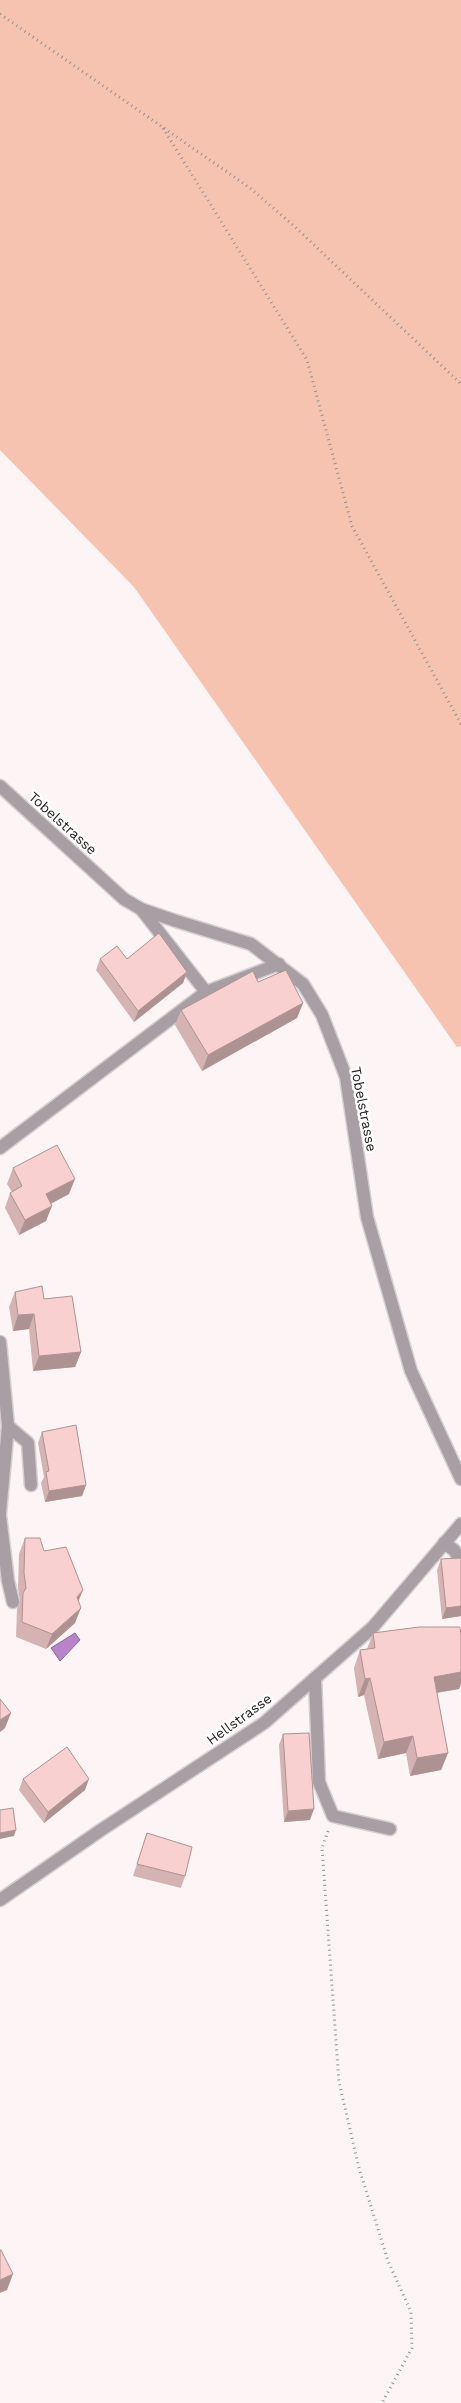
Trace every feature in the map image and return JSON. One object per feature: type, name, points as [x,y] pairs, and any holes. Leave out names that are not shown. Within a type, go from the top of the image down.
[{"type":"street","name":"Tobelstrasse","points":[[0,786],[124,899],[141,909],[251,944],[303,984],[322,1015],[346,1077],[367,1217],[411,1371],[461,1480]]},
{"type":"street","points":[[141,909],[206,992]]},
{"type":"street","points":[[0,1148],[206,992],[279,964]]},
{"type":"street","points":[[0,1342],[8,1426],[0,1514],[8,1581],[13,1602]]},
{"type":"street","points":[[8,1426],[28,1443],[31,1485]]},
{"type":"street","name":"Hellstrasse","points":[[0,1900],[101,1830],[264,1723],[373,1627],[461,1524]]},
{"type":"street","points":[[444,1543],[454,1550],[461,1561]]},
{"type":"street","points":[[361,1638],[379,1638]]},
{"type":"street","points":[[315,1678],[319,1782],[333,1816],[390,1829]]},
{"type":"path","points":[[0,14],[250,188],[293,225],[461,384]]},
{"type":"path","points":[[162,128],[307,360],[352,526],[461,724]]},
{"type":"path","points":[[333,1816],[322,1848],[339,2082],[359,2168],[388,2262],[411,2312],[412,2348],[382,2403]]},
{"type":"shaded area","points":[[0,0],[461,0],[461,1046],[457,1047],[134,587],[0,450]]},
{"type":"shaded area","points":[[75,1633],[80,1640],[60,1661],[51,1648]]},
{"type":"building","points":[[159,933],[187,972],[138,1011],[100,959],[117,946],[127,959]]},
{"type":"building","points":[[286,970],[303,1003],[208,1055],[181,1010],[253,971],[258,982]]},
{"type":"building","points":[[57,1145],[75,1179],[46,1194],[52,1206],[25,1220],[10,1193],[22,1186],[13,1168]]},
{"type":"building","points":[[42,1286],[44,1299],[72,1296],[81,1352],[39,1356],[34,1314],[18,1315],[15,1292]]},
{"type":"building","points":[[76,1425],[86,1485],[49,1491],[46,1472],[49,1471],[42,1432]]},
{"type":"building","points":[[25,1538],[40,1538],[44,1551],[66,1547],[83,1590],[77,1597],[81,1608],[52,1634],[22,1622],[23,1593],[26,1588],[24,1573]]},
{"type":"building","points":[[461,1558],[461,1606],[446,1608],[441,1559]]},
{"type":"building","points":[[419,1627],[460,1627],[461,1672],[434,1677],[448,1753],[417,1758],[413,1736],[384,1742],[370,1678],[365,1679],[360,1650],[375,1648],[373,1633]]},
{"type":"building","points":[[0,1699],[11,1713],[0,1720]]},
{"type":"building","points":[[309,1733],[314,1809],[288,1811],[283,1734]]},
{"type":"building","points":[[67,1747],[89,1779],[48,1812],[23,1779]]},
{"type":"building","points":[[13,1808],[16,1830],[0,1833],[0,1810]]},
{"type":"building","points":[[147,1833],[192,1847],[185,1876],[137,1864]]},
{"type":"building","points":[[0,2250],[13,2274],[0,2280]]}]
